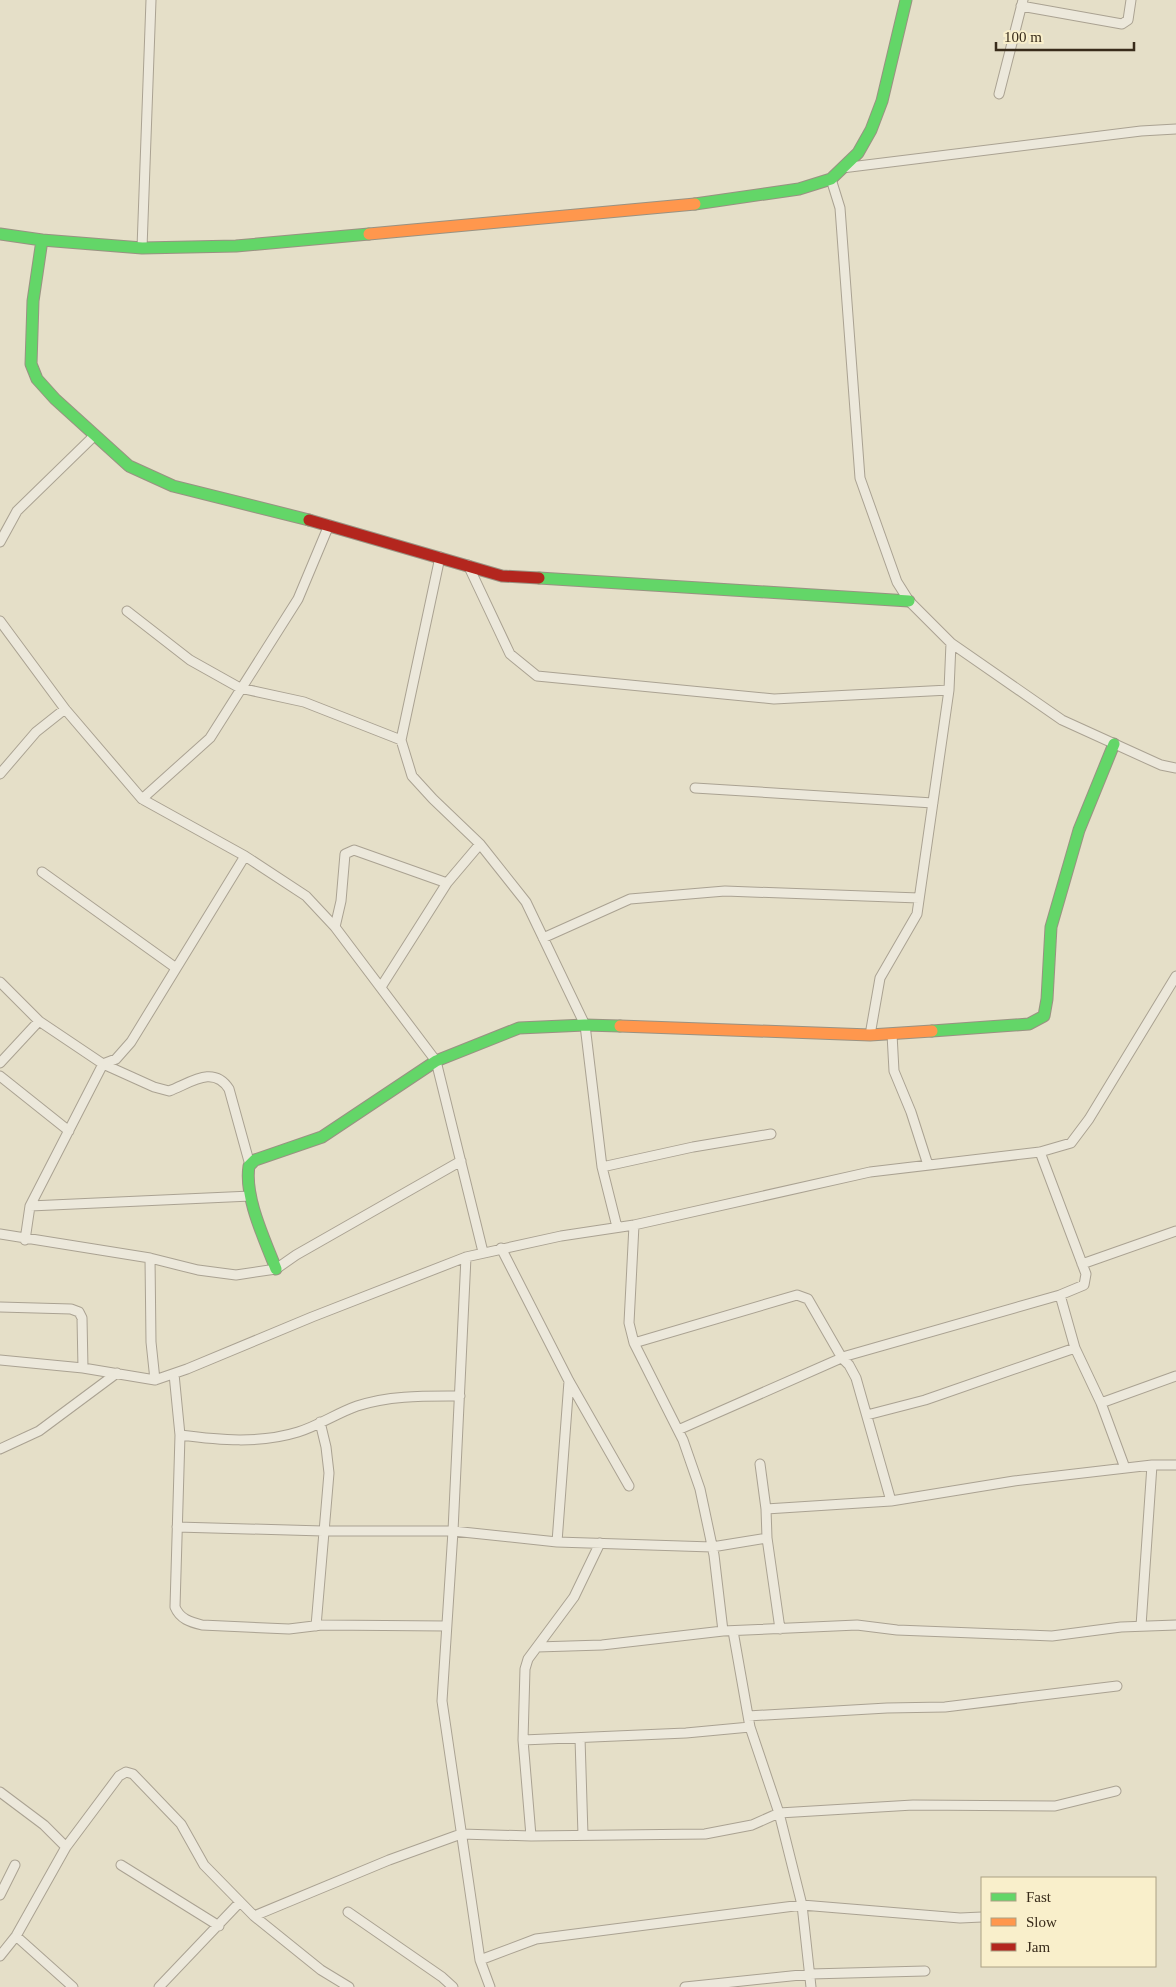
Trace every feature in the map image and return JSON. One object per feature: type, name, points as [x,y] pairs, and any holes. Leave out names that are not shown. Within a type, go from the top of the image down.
[{"type":"street","points":[[142,248],[151,0]]},
{"type":"street","points":[[0,234],[42,240],[142,248],[236,246],[679,206],[799,189],[831,179],[858,152],[872,130],[882,101],[906,0]]},
{"type":"street","points":[[999,94],[1022,3],[1122,24],[1128,20],[1131,0]]},
{"type":"street","points":[[842,168],[1176,129]]},
{"type":"street","points":[[831,179],[840,208],[860,478],[897,582],[909,601],[951,643],[1062,720],[1161,765],[1176,768]]},
{"type":"street","points":[[42,240],[33,301],[31,364],[37,379],[55,399],[129,466],[173,486],[285,512],[502,576],[909,601]]},
{"type":"street","points":[[0,542],[18,511],[95,435]]},
{"type":"street","points":[[142,799],[210,738],[298,599],[329,525]]},
{"type":"street","points":[[440,557],[401,740],[412,776],[433,800],[480,844],[526,902],[584,1026],[602,1167],[617,1227]]},
{"type":"street","points":[[468,566],[510,654],[537,676],[774,699],[949,690]]},
{"type":"street","points":[[127,611],[190,660],[240,688],[304,702],[401,740]]},
{"type":"street","points":[[0,621],[64,709],[142,799],[245,856],[306,896],[335,927],[381,987],[436,1061],[482,1252]]},
{"type":"street","points":[[870,1035],[880,978],[917,914],[949,690],[951,643]]},
{"type":"street","points":[[0,774],[36,732],[64,709]]},
{"type":"street","points":[[250,1165],[255,1160],[322,1137],[436,1061],[519,1028],[584,1026],[870,1035],[1029,1024],[1044,1016],[1047,999],[1051,927],[1079,830],[1114,744]]},
{"type":"street","points":[[695,788],[933,803]]},
{"type":"street","points":[[381,987],[447,883],[480,844]]},
{"type":"street","points":[[335,927],[341,901],[345,854],[349,851],[354,850],[447,883]]},
{"type":"street","points":[[25,1240],[30,1206],[103,1064],[116,1059],[131,1042],[245,856]]},
{"type":"street","points":[[42,872],[176,968]]},
{"type":"street","points":[[543,938],[630,899],[725,891],[919,898]]},
{"type":"street","points":[[0,1360],[83,1368],[155,1380],[482,1252],[561,1236],[634,1225],[870,1172],[1040,1152],[1071,1143],[1089,1119],[1176,976]]},
{"type":"street","points":[[0,982],[39,1021],[103,1064],[154,1087],[168,1092],[200,1077],[215,1077],[225,1083],[229,1089],[250,1165],[248,1173],[250,1196],[276,1269]]},
{"type":"street","points":[[0,1063],[39,1021]]},
{"type":"street","points":[[892,1034],[894,1071],[911,1112],[928,1165]]},
{"type":"street","points":[[0,1076],[69,1131]]},
{"type":"street","points":[[602,1167],[771,1134]]},
{"type":"street","points":[[678,1430],[855,1353],[1060,1295],[1084,1285],[1086,1274],[1040,1152]]},
{"type":"street","points":[[0,1234],[25,1240],[150,1258],[198,1270],[236,1275],[276,1269],[296,1255],[461,1161]]},
{"type":"street","points":[[30,1206],[250,1196]]},
{"type":"street","points":[[634,1225],[629,1323],[634,1343],[683,1440],[700,1489],[712,1547],[723,1631]]},
{"type":"street","points":[[1082,1264],[1176,1231]]},
{"type":"street","points":[[501,1248],[569,1381],[629,1486]]},
{"type":"street","points":[[466,1257],[453,1530],[442,1701],[480,1960],[490,1987]]},
{"type":"street","points":[[150,1258],[151,1342],[155,1380]]},
{"type":"street","points":[[634,1343],[797,1295],[808,1299],[842,1358],[856,1378],[892,1501]]},
{"type":"street","points":[[1060,1295],[1076,1348],[1101,1404],[1125,1468]]},
{"type":"street","points":[[0,1307],[71,1309],[79,1312],[82,1318],[83,1368]]},
{"type":"street","points":[[867,1415],[925,1400],[1076,1348]]},
{"type":"street","points":[[0,1449],[39,1431],[117,1374]]},
{"type":"street","points":[[174,1374],[180,1435],[175,1607],[178,1614],[188,1622],[202,1625],[289,1629],[316,1626],[446,1626]]},
{"type":"street","points":[[1101,1404],[1176,1376]]},
{"type":"street","points":[[557,1542],[569,1381]]},
{"type":"street","points":[[180,1435],[218,1440],[254,1440],[298,1432],[358,1406],[384,1400],[424,1396],[460,1396]]},
{"type":"street","points":[[316,1626],[329,1473],[326,1447],[320,1422]]},
{"type":"street","points":[[760,1464],[766,1509],[767,1538],[780,1629]]},
{"type":"street","points":[[1141,1626],[1152,1465]]},
{"type":"street","points":[[766,1509],[892,1501],[1014,1481],[1152,1465],[1176,1465]]},
{"type":"street","points":[[177,1527],[453,1530],[557,1542],[712,1547],[767,1538]]},
{"type":"street","points":[[531,1836],[523,1740],[525,1669],[528,1659],[574,1598],[600,1543]]},
{"type":"street","points":[[537,1648],[602,1645],[723,1631],[856,1626],[897,1630],[1052,1636],[1141,1626],[1176,1625]]},
{"type":"street","points":[[733,1631],[750,1727],[779,1813],[802,1905],[811,1987]]},
{"type":"street","points":[[748,1716],[886,1708],[945,1707],[1117,1686]]},
{"type":"street","points":[[523,1740],[686,1733],[750,1727]]},
{"type":"street","points":[[580,1738],[583,1835]]},
{"type":"street","points":[[0,1956],[16,1936],[66,1847],[119,1776],[126,1772],[133,1774],[181,1824],[204,1865],[254,1916],[321,1970],[349,1987]]},
{"type":"street","points":[[254,1916],[389,1860],[461,1834],[531,1836],[706,1834],[752,1825],[779,1813],[913,1805],[1055,1806],[1116,1791]]},
{"type":"street","points":[[0,1792],[44,1825],[66,1847]]},
{"type":"street","points":[[121,1864],[219,1926]]},
{"type":"street","points":[[0,1895],[15,1865]]},
{"type":"street","points":[[159,1987],[240,1902]]},
{"type":"street","points":[[480,1960],[536,1939],[802,1905],[960,1918],[981,1917]]},
{"type":"street","points":[[348,1912],[442,1977],[453,1987]]},
{"type":"street","points":[[16,1936],[73,1987]]},
{"type":"street","points":[[685,1987],[810,1974],[925,1971]]},
{"type":"traffic: fast","points":[[695,204],[799,189],[831,179],[858,153],[871,130],[882,101],[906,0]]},
{"type":"traffic: fast","points":[[0,234],[42,240],[142,248],[236,246],[369,234]]},
{"type":"traffic: fast","points":[[42,240],[33,301],[31,364],[37,379],[55,399],[129,466],[173,486],[309,520]]},
{"type":"traffic: fast","points":[[539,578],[909,601]]},
{"type":"traffic: fast","points":[[932,1031],[1029,1024],[1044,1016],[1047,999],[1051,927],[1079,830],[1114,744]]},
{"type":"traffic: fast","points":[[276,1269],[252,1205],[248,1178],[249,1166],[255,1160],[322,1137],[436,1061],[519,1028],[585,1025],[620,1026]]},
{"type":"traffic: slow","points":[[369,234],[695,204]]},
{"type":"traffic: slow","points":[[620,1026],[870,1035],[932,1031]]},
{"type":"traffic: jam","points":[[309,520],[502,576],[539,578]]}]
